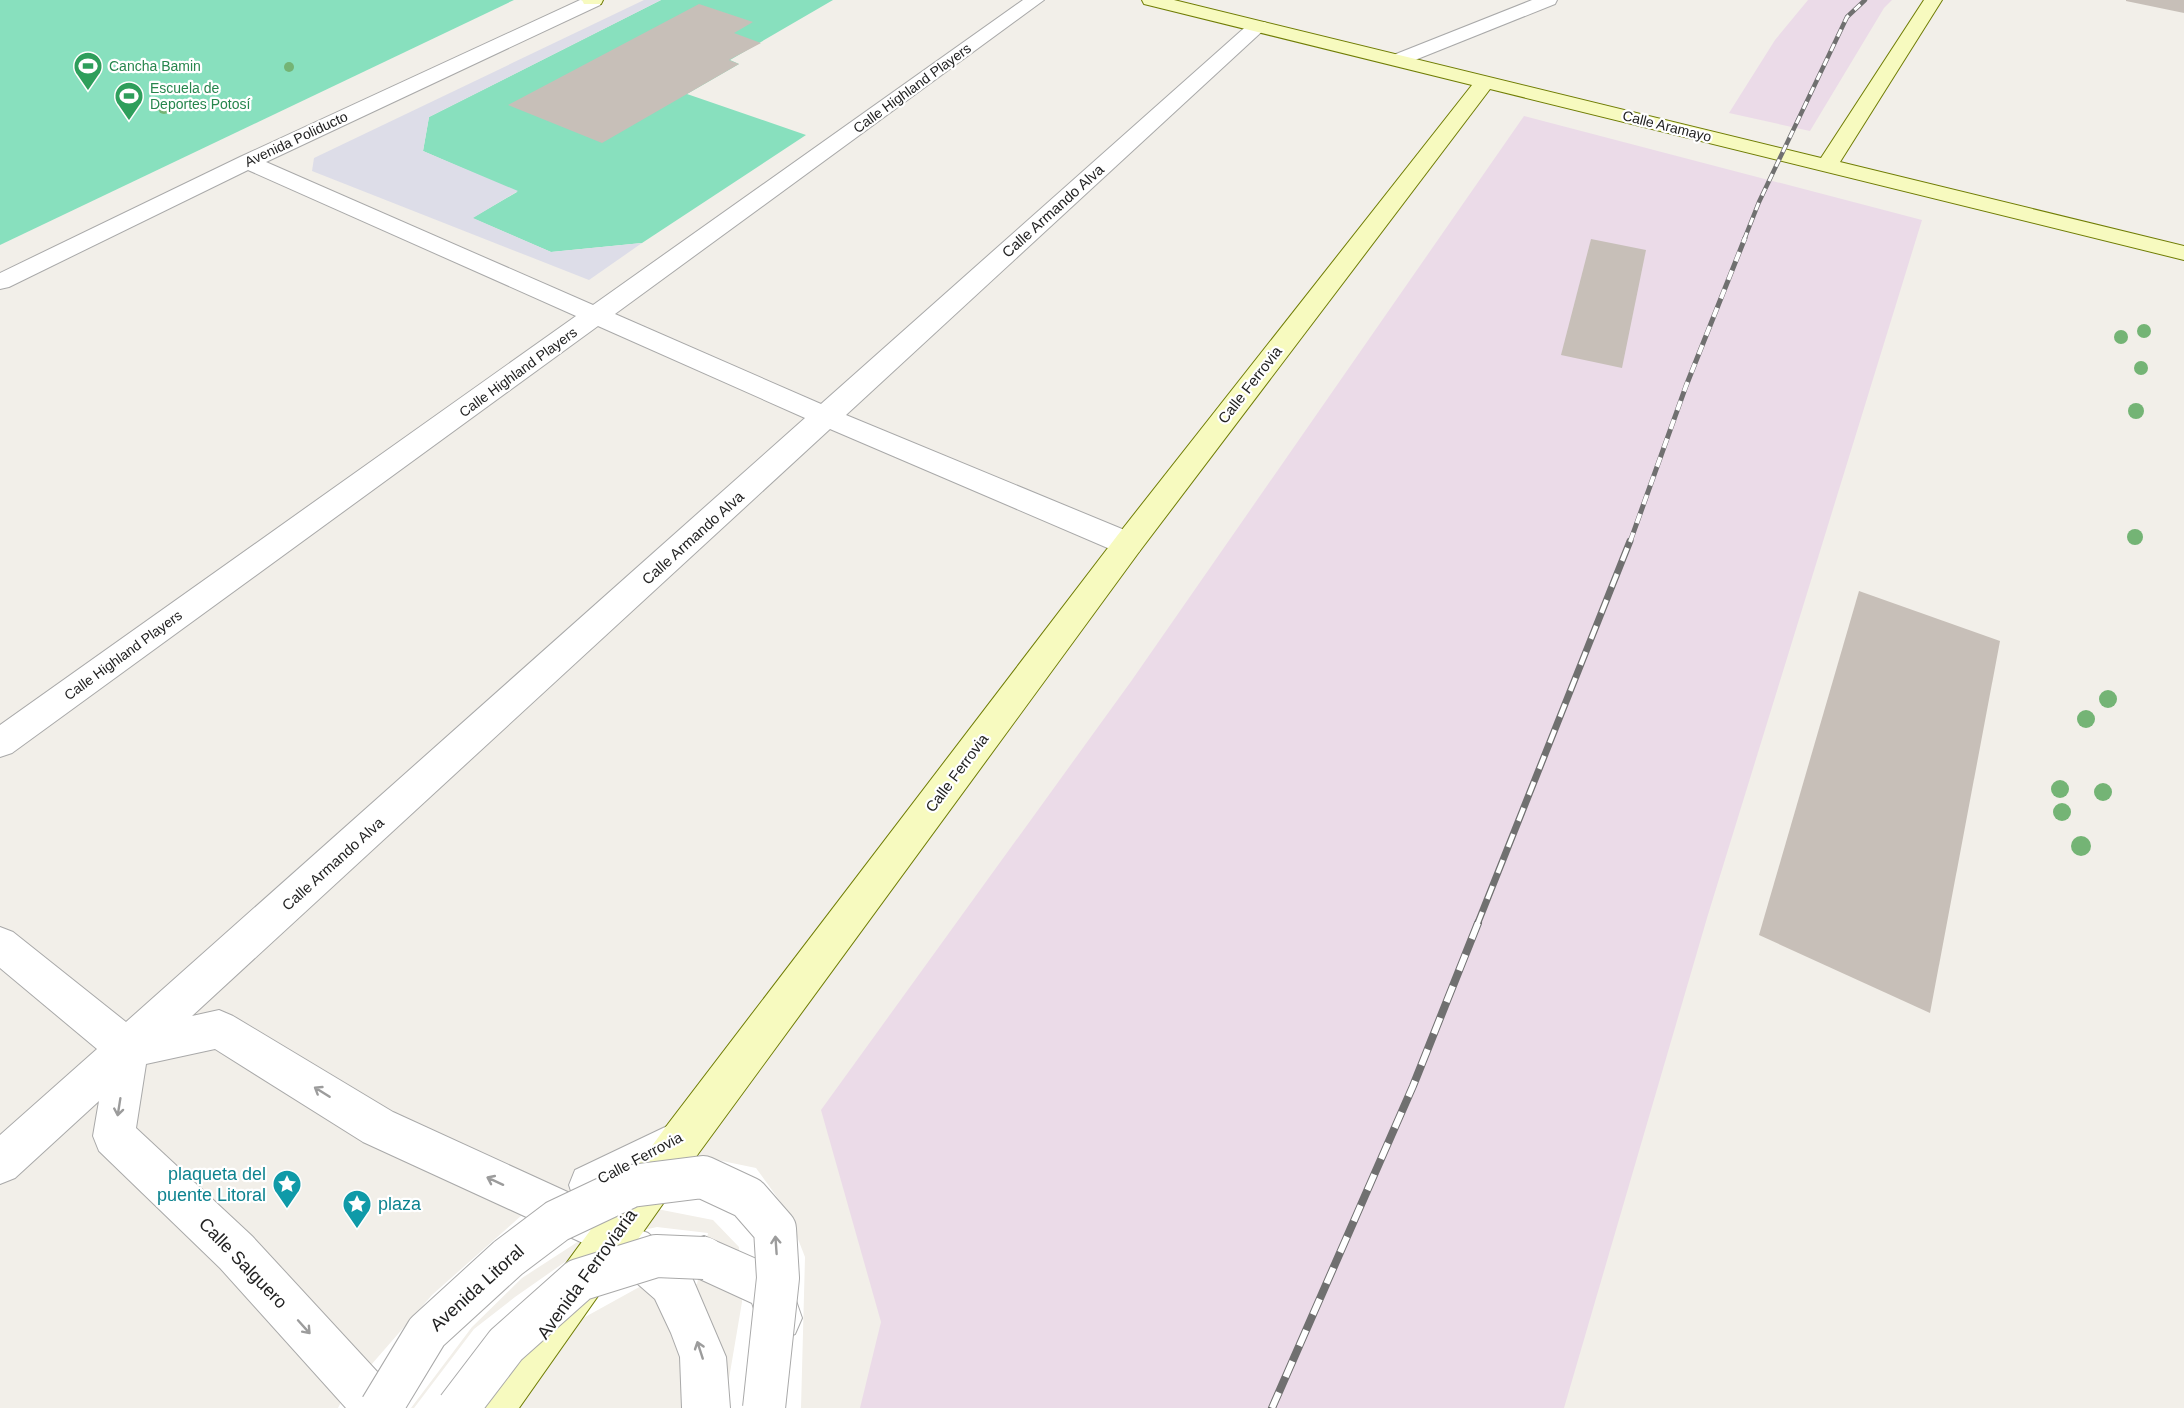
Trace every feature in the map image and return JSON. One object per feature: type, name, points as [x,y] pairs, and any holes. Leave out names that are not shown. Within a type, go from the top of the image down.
[{"type":"main road","name":"Calle Aramayo","points":[[1150,0],[2184,253]]},
{"type":"main road","points":[[1827,165],[1933,0]]},
{"type":"main road","name":"Calle Ferrovia","points":[[683,1140],[1128,544],[1485,82]]},
{"type":"main road","name":"Avenida Ferroviaria","points":[[490,1408],[683,1140]]},
{"type":"street","name":"Avenida Poliducto","points":[[0,282],[248,162],[593,0]]},
{"type":"street","name":"Calle Highland Players","points":[[0,743],[1035,0]]},
{"type":"street","points":[[1398,60],[1548,0]]},
{"type":"street","name":"Calle Armando Alva","points":[[0,1163],[1258,26]]},
{"type":"street","points":[[248,162],[826,417],[1128,544]]},
{"type":"street","points":[[0,944],[128,1049],[219,1029],[378,1128],[616,1235],[671,1283],[703,1357],[706,1408]]},
{"type":"street","name":"Calle Salguero","points":[[128,1049],[114,1136],[236,1252],[380,1408]]},
{"type":"street","name":"Calle Ferrovia","points":[[380,1408],[548,1205],[683,1140]]},
{"type":"street","name":"Avenida Litoral","points":[[380,1408],[428,1332],[508,1258],[558,1221],[631,1186],[704,1177],[748,1198],[775,1229],[778,1278],[764,1408]]},
{"type":"street","points":[[458,1408],[506,1345],[579,1280],[656,1256],[704,1258],[770,1288],[787,1344],[783,1408]]},
{"type":"shaded area","points":[[644,0],[661,0],[429,117],[423,151],[518,191],[473,218],[551,252],[642,243],[589,280],[312,171],[314,158]]},
{"type":"shaded area","points":[[1808,0],[1892,0],[1884,8],[1810,131],[1729,113],[1775,40]]},
{"type":"shaded area","points":[[1524,116],[1922,220],[1707,918],[1564,1408],[860,1408],[881,1322],[821,1110],[1132,680]]},
{"type":"green space","name":"Escuela de Deportes Potosí","points":[[0,0],[514,0],[0,245]]},
{"type":"green space","points":[[661,0],[833,0],[730,60],[739,64],[687,94],[806,135],[642,243],[551,252],[472,218],[517,192],[423,151],[429,117]]},
{"type":"pier","points":[[703,1157],[756,1168],[787,1211],[805,1257],[801,1408],[724,1408],[742,1302],[739,1247],[713,1220],[657,1209],[616,1217],[522,1278],[472,1327],[411,1408],[338,1408],[344,1396],[432,1295],[522,1215],[621,1165]]},
{"type":"pier","points":[[657,1227],[708,1233],[697,1284],[643,1285],[576,1322],[479,1408],[414,1408],[474,1329],[515,1297],[595,1241]]},
{"type":"building","points":[[2184,0],[2184,13],[2126,1]]},
{"type":"building","points":[[699,4],[753,22],[734,33],[761,43],[729,60],[739,64],[602,143],[508,105]]},
{"type":"building","points":[[1591,239],[1646,250],[1622,368],[1561,355]]},
{"type":"building","points":[[1859,591],[2000,641],[1930,1013],[1759,935]]},
{"type":"railway","points":[[1744,240],[1759,202],[1847,17],[1865,0]]},
{"type":"railway","points":[[1630,542],[1686,386],[1745,238]]},
{"type":"railway","points":[[1477,925],[1630,541]]},
{"type":"railway","points":[[1272,1408],[1413,1086],[1478,923]]},
{"type":"place","name":"Cancha Bamin","points":[[88,92]]},
{"type":"place","name":"Escuela de Deportes Potosí","points":[[129,122]]},
{"type":"place","name":"plaqueta del puente Litoral","points":[[287,1210]]},
{"type":"place","name":"plaza","points":[[357,1230]]}]
